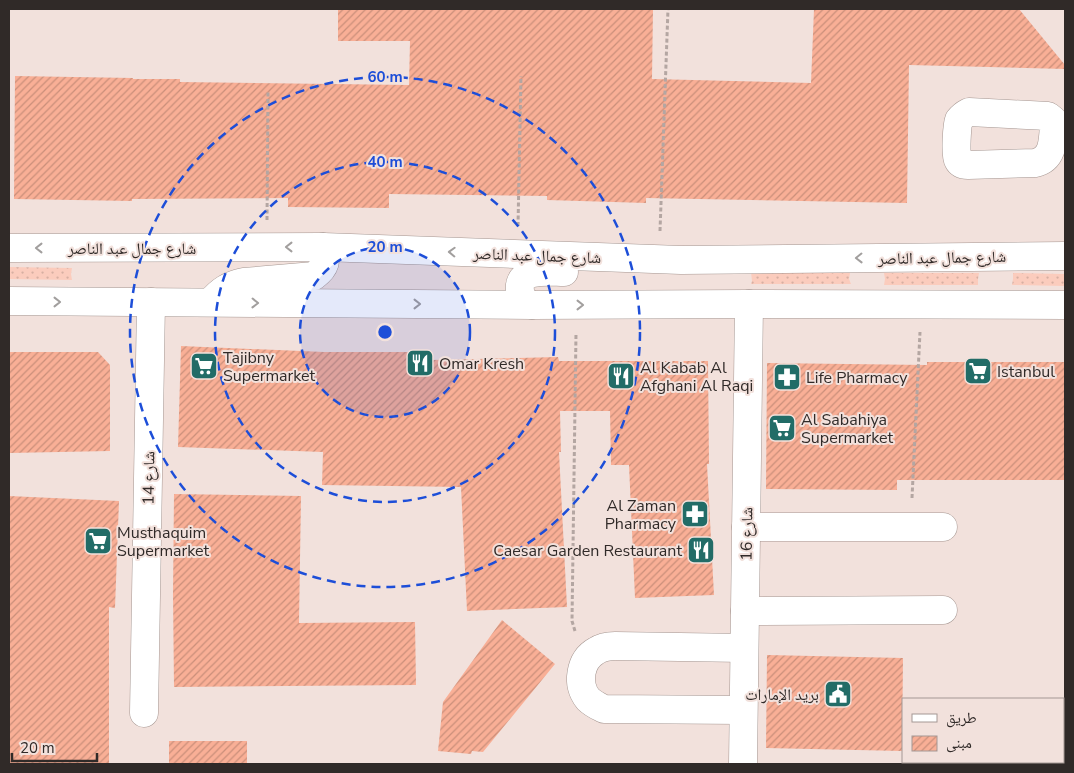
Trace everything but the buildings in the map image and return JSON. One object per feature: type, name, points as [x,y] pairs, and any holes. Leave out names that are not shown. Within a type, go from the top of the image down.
[{"type":"street","name":"شارع جمال عبد الناصر","points":[[9,248],[323,247],[670,260],[1065,256]]},
{"type":"street","points":[[211,302],[217,294],[234,284],[314,276],[321,271],[325,264],[326,255],[323,247]]},
{"type":"street","points":[[532,305],[525,302],[520,295],[522,279],[528,274],[536,272],[645,272],[664,269],[670,260]]},
{"type":"street","points":[[9,301],[532,305],[1065,305]]},
{"type":"street","name":"شارع 14","points":[[144,713],[151,302]]},
{"type":"street","name":"شارع 16","points":[[743,764],[749,304]]},
{"type":"street","points":[[746,527],[944,526]]},
{"type":"street","points":[[745,611],[943,610]]},
{"type":"street","points":[[743,710],[604,709],[595,705],[587,698],[582,688],[581,678],[587,658],[595,651],[604,647],[744,648]]},
{"type":"path","points":[[668,9],[670,260]]},
{"type":"path","points":[[517,254],[521,76]]},
{"type":"path","points":[[266,247],[268,91]]},
{"type":"path","points":[[911,526],[921,304]]},
{"type":"path","points":[[577,305],[572,620],[579,640],[595,651]]},
{"type":"shaded area","points":[[9,267],[72,268],[72,280],[9,279]]},
{"type":"shaded area","points":[[751,272],[850,273],[849,279],[851,284],[751,284]]},
{"type":"shaded area","points":[[884,273],[979,273],[978,285],[884,285]]},
{"type":"shaded area","points":[[1013,273],[1065,274],[1065,286],[1012,285]]},
{"type":"place","name":"Omar Kresh","points":[[420,363]]},
{"type":"place","name":"Tajibny Supermarket","points":[[204,366]]},
{"type":"place","name":"Istanbul","points":[[978,371]]},
{"type":"place","name":"Al Kabab Al Afghani Al Raqi","points":[[621,376]]},
{"type":"place","name":"Life Pharmacy","points":[[787,377]]},
{"type":"place","name":"Al Sabahiya Supermarket","points":[[782,428]]},
{"type":"place","name":"Al Zaman Pharmacy","points":[[695,514]]},
{"type":"place","name":"Musthaquim Supermarket","points":[[98,541]]},
{"type":"place","name":"Caesar Garden Restaurant","points":[[701,550]]},
{"type":"place","name":"بريد الإمارات","points":[[838,694]]}]
